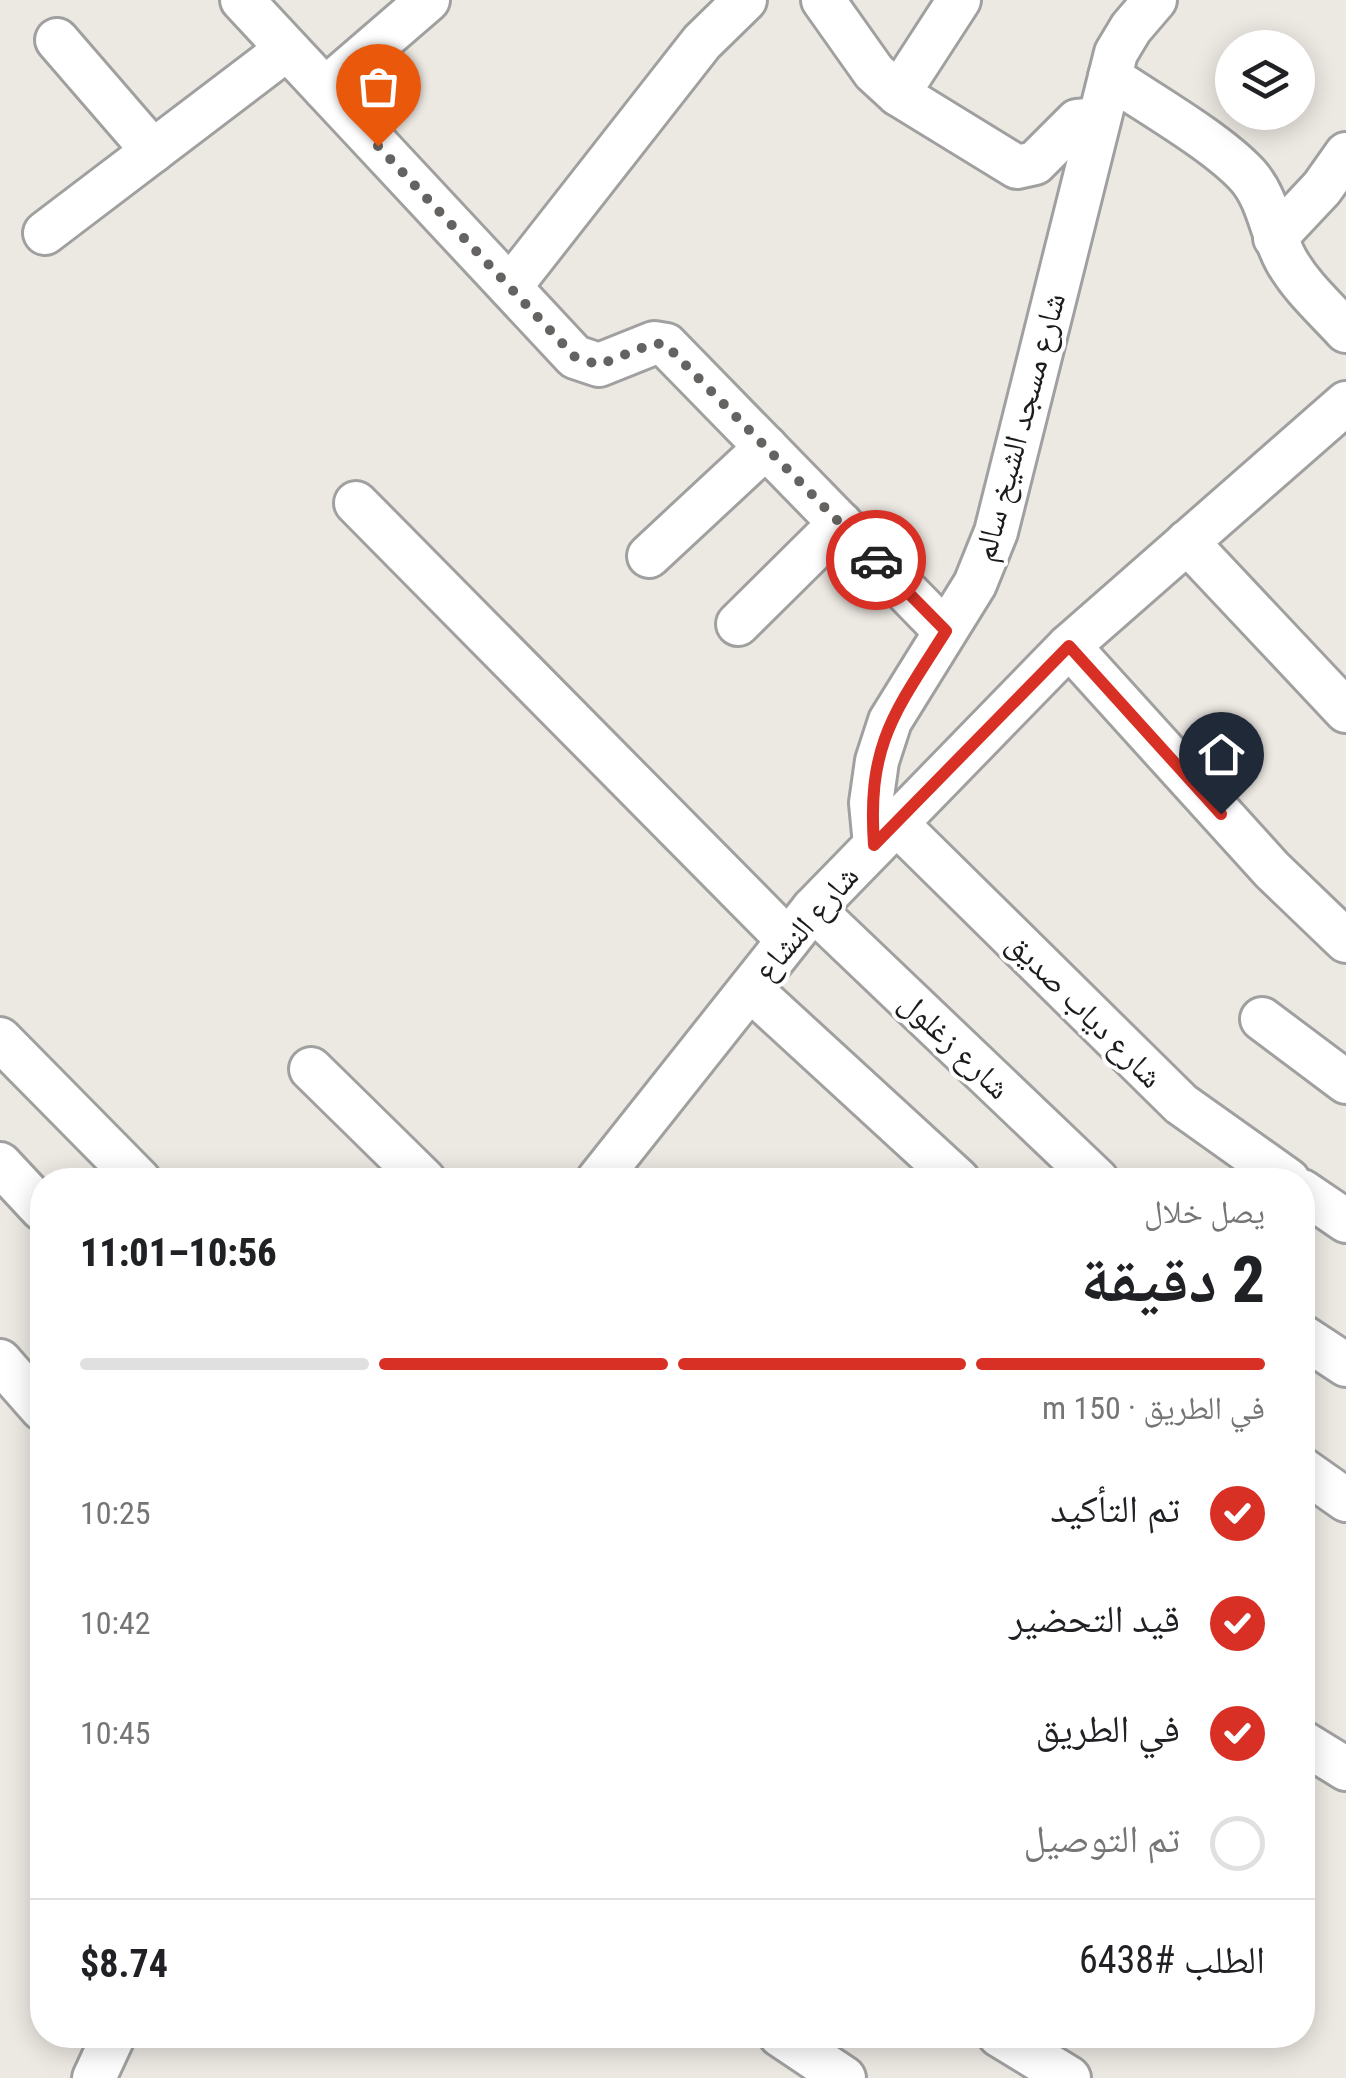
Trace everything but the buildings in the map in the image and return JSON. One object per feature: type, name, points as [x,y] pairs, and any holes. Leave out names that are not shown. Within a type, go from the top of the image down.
[{"type":"street","points":[[242,0],[583,362],[599,365],[654,343],[666,345],[946,631]]},
{"type":"street","points":[[325,89],[428,0]]},
{"type":"street","points":[[510,287],[702,42],[744,0]]},
{"type":"street","points":[[823,0],[874,72],[898,94],[1023,168],[1035,163],[1077,121],[1099,119]]},
{"type":"street","points":[[898,94],[960,0]]},
{"type":"street","name":"شارع مسجد الشيخ سالم","points":[[885,834],[871,803],[877,761],[890,720],[976,584],[996,532],[1116,53],[1134,9]]},
{"type":"street","points":[[57,40],[153,151]]},
{"type":"street","points":[[45,233],[287,49]]},
{"type":"street","points":[[1110,76],[1248,177],[1265,202],[1275,238],[1303,286],[1346,331]]},
{"type":"street","points":[[1275,238],[1322,188],[1346,154]]},
{"type":"street","name":"شارع النشاع","points":[[610,1168],[800,925],[885,834],[1069,646],[1346,403]]},
{"type":"street","points":[[649,556],[766,447]]},
{"type":"street","name":"شارع زغلول","points":[[356,503],[800,925],[1083,1168]]},
{"type":"street","points":[[738,624],[840,523]]},
{"type":"street","points":[[1187,542],[1346,711]]},
{"type":"street","points":[[1069,646],[1272,870],[1346,941]]},
{"type":"street","name":"شارع دياب صديق","points":[[885,834],[1181,1104],[1271,1168]]},
{"type":"street","points":[[750,989],[945,1168]]},
{"type":"street","points":[[1262,1019],[1346,1082]]},
{"type":"street","points":[[0,1039],[127,1168]]},
{"type":"street","points":[[311,1068],[410,1168]]},
{"type":"street","points":[[0,1164],[30,1196]]},
{"type":"street","points":[[1315,1199],[1346,1222]]},
{"type":"street","points":[[1315,1345],[1346,1366]]},
{"type":"street","points":[[0,1361],[30,1395]]},
{"type":"street","points":[[1315,1478],[1346,1500]]},
{"type":"street","points":[[1315,1750],[1346,1768]]},
{"type":"street","points":[[94,2078],[108,2048]]},
{"type":"street","points":[[799,2048],[844,2078]]},
{"type":"street","points":[[1021,2048],[1069,2078]]},
{"type":"way so far","points":[[378,146],[575,357],[599,365],[654,343],[666,345],[876,560]]},
{"type":"route","points":[[876,560],[946,631],[890,720],[877,761],[871,803],[874,845],[1069,646],[1221,814]]}]
